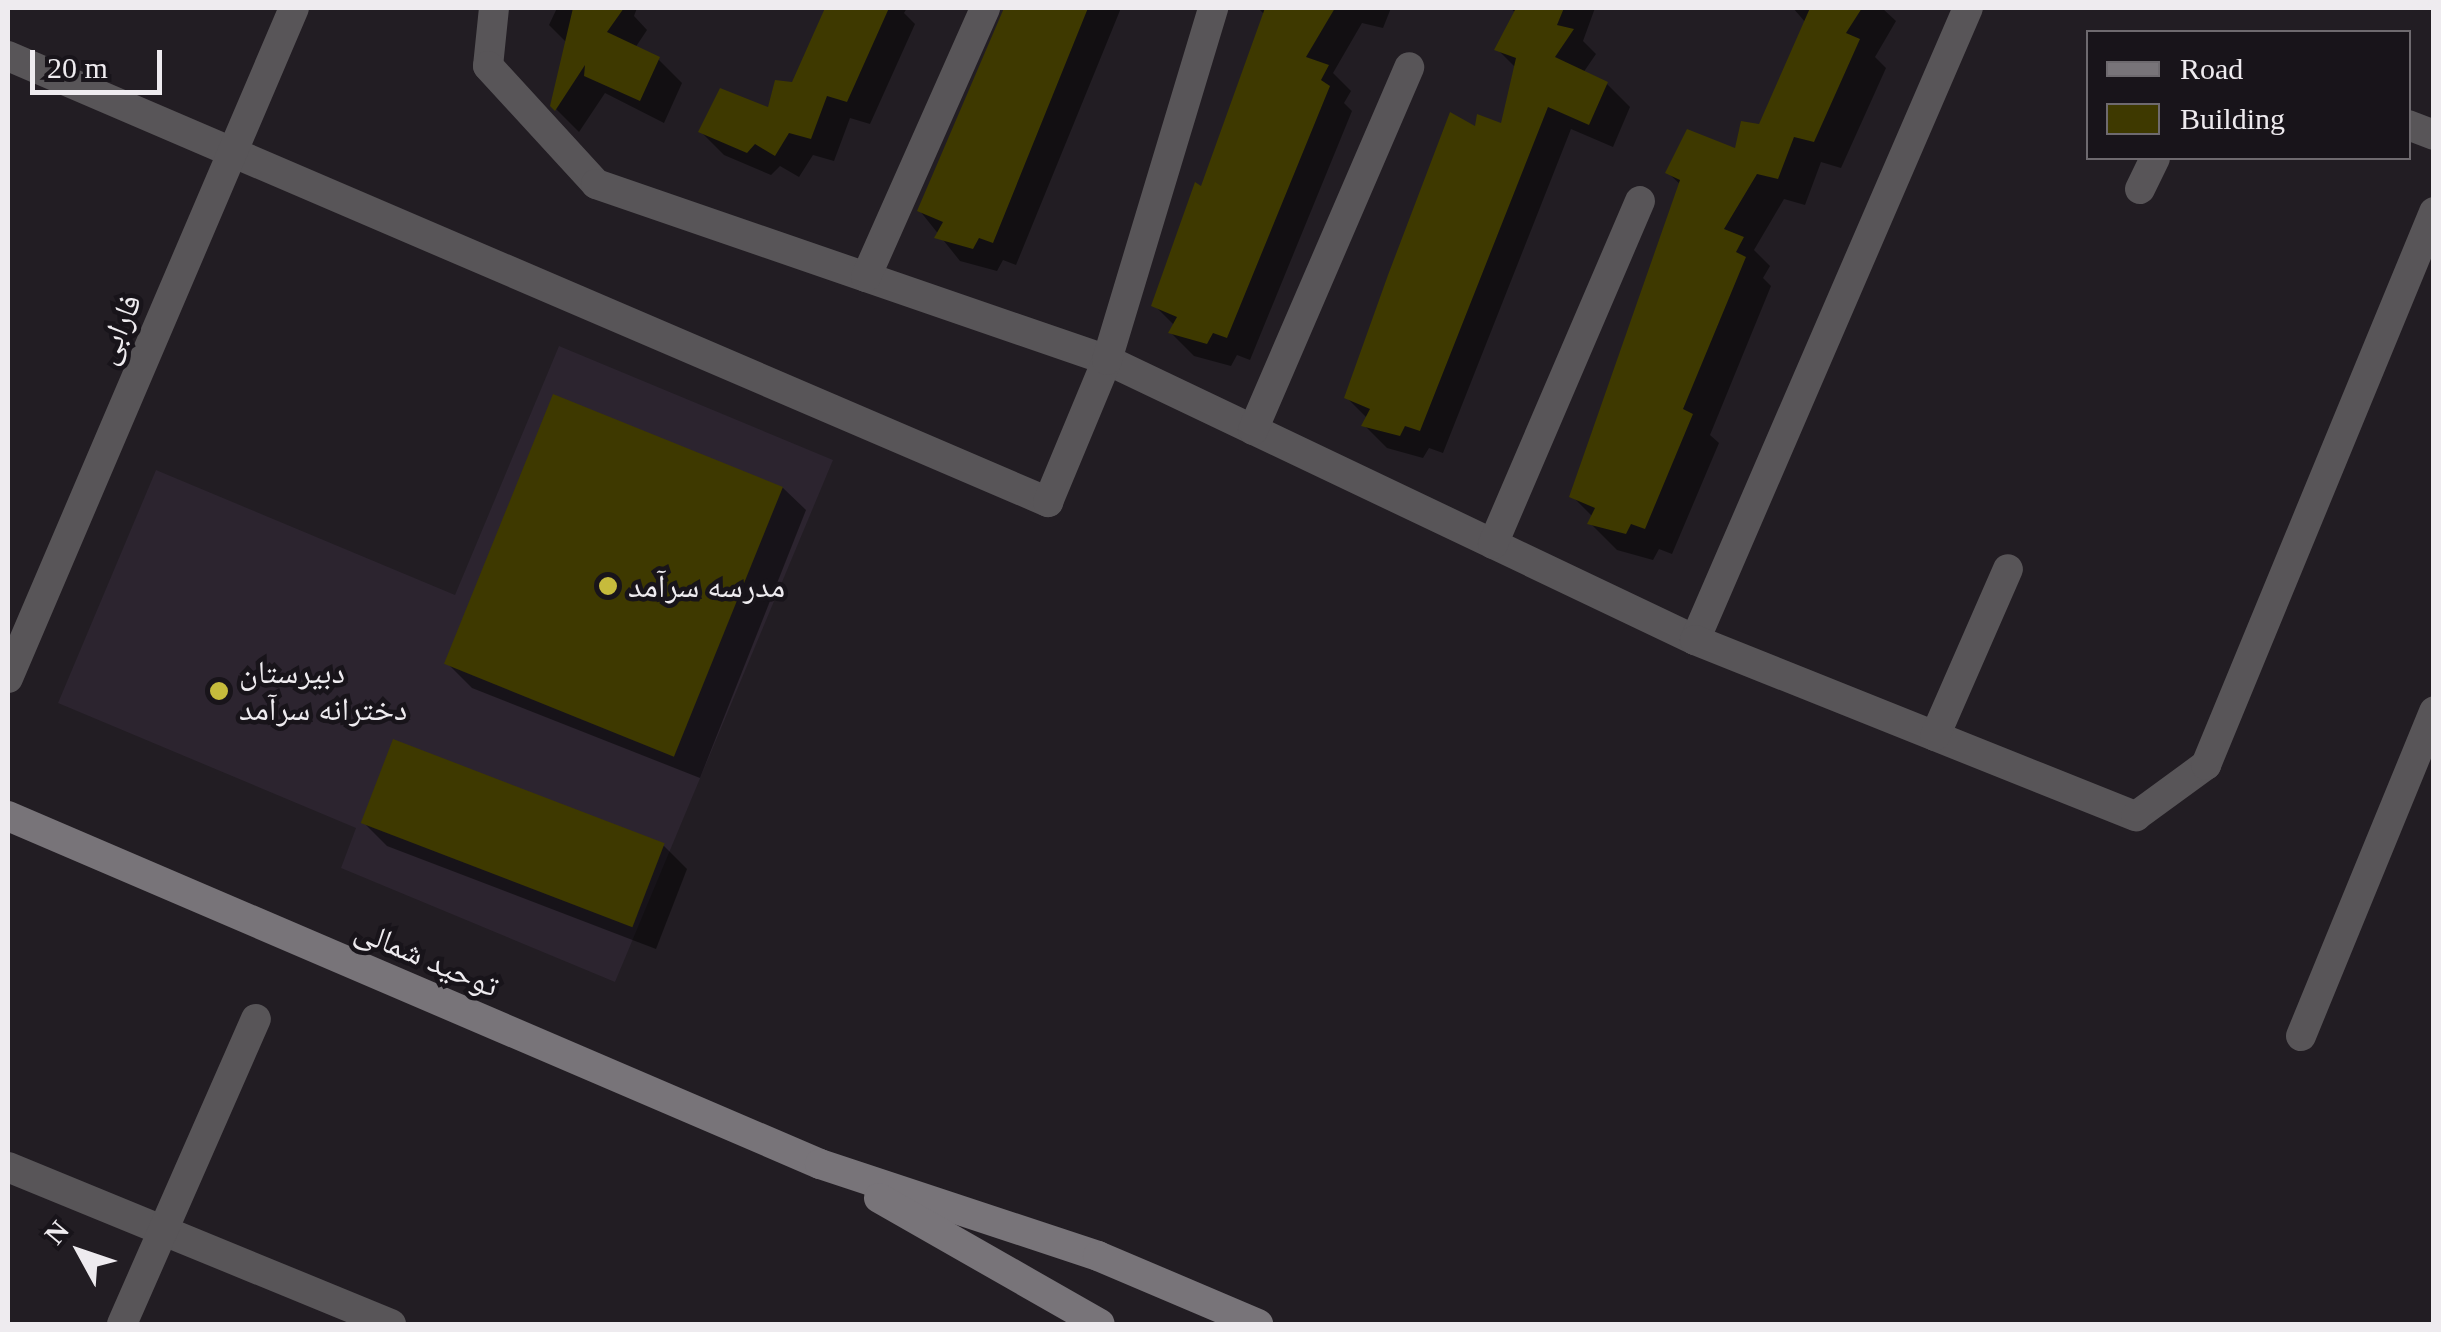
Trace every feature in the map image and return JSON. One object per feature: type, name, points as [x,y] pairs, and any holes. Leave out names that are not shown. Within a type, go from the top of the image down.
[{"type":"street","name":"فارابی","points":[[8,678],[294,8]]},
{"type":"street","points":[[494,8],[488,66],[596,184],[1107,360],[1696,640],[2136,816],[2206,765],[2434,212]]},
{"type":"street","points":[[866,277],[985,8]]},
{"type":"street","points":[[8,56],[1048,502],[1107,360],[1213,8]]},
{"type":"street","points":[[1696,640],[1968,8]]},
{"type":"street","points":[[1253,430],[1409,66]]},
{"type":"street","points":[[2140,190],[2153,160]]},
{"type":"street","points":[[1493,544],[1640,201]]},
{"type":"street","points":[[1935,736],[2008,569]]},
{"type":"street","points":[[2300,1036],[2434,711]]},
{"type":"street","name":"توحید شمالی","points":[[8,816],[820,1164]]},
{"type":"street","points":[[122,1324],[256,1019]]},
{"type":"street","points":[[820,1164],[1100,1324]]},
{"type":"street","points":[[820,1164],[1098,1256],[1258,1324]]},
{"type":"street","points":[[8,1167],[391,1324]]},
{"type":"shaded area","points":[[559,346],[833,460],[615,982],[341,868],[356,828],[58,703],[156,470],[455,595]]},
{"type":"building","points":[[573,8],[624,8],[607,32],[660,57],[640,101],[584,76],[585,65],[555,111],[550,106]]},
{"type":"building","points":[[825,8],[889,8],[847,102],[827,96],[811,139],[789,133],[775,156],[755,144],[747,153],[698,132],[720,88],[768,107],[775,80],[792,82]]},
{"type":"building","points":[[1004,8],[1088,8],[993,243],[979,238],[973,249],[934,238],[943,222],[917,211]]},
{"type":"building","points":[[1265,8],[1335,8],[1306,57],[1329,65],[1321,80],[1330,86],[1227,338],[1213,333],[1207,344],[1168,333],[1177,317],[1151,306],[1195,182],[1201,186]]},
{"type":"building","points":[[1516,8],[1564,8],[1557,25],[1574,29],[1555,57],[1608,82],[1589,125],[1548,107],[1420,431],[1405,426],[1400,436],[1361,426],[1370,409],[1344,398],[1388,275],[1450,112],[1475,126],[1477,114],[1501,123],[1516,58],[1494,50]]},
{"type":"building","points":[[1810,8],[1862,8],[1846,33],[1860,39],[1814,142],[1794,137],[1778,179],[1757,174],[1724,229],[1744,237],[1736,252],[1746,257],[1683,409],[1693,414],[1645,529],[1631,524],[1626,534],[1587,524],[1595,508],[1569,497],[1680,180],[1665,173],[1687,129],[1735,148],[1741,121],[1759,124]]},
{"type":"building","points":[[553,394],[783,487],[674,757],[444,664]]},
{"type":"building","points":[[393,739],[665,843],[632,927],[361,823]]},
{"type":"place","name":"مدرسه سرآمد","points":[[608,586]]},
{"type":"place","name":"دبیرستان دخترانه سرآمد","points":[[219,691]]}]
